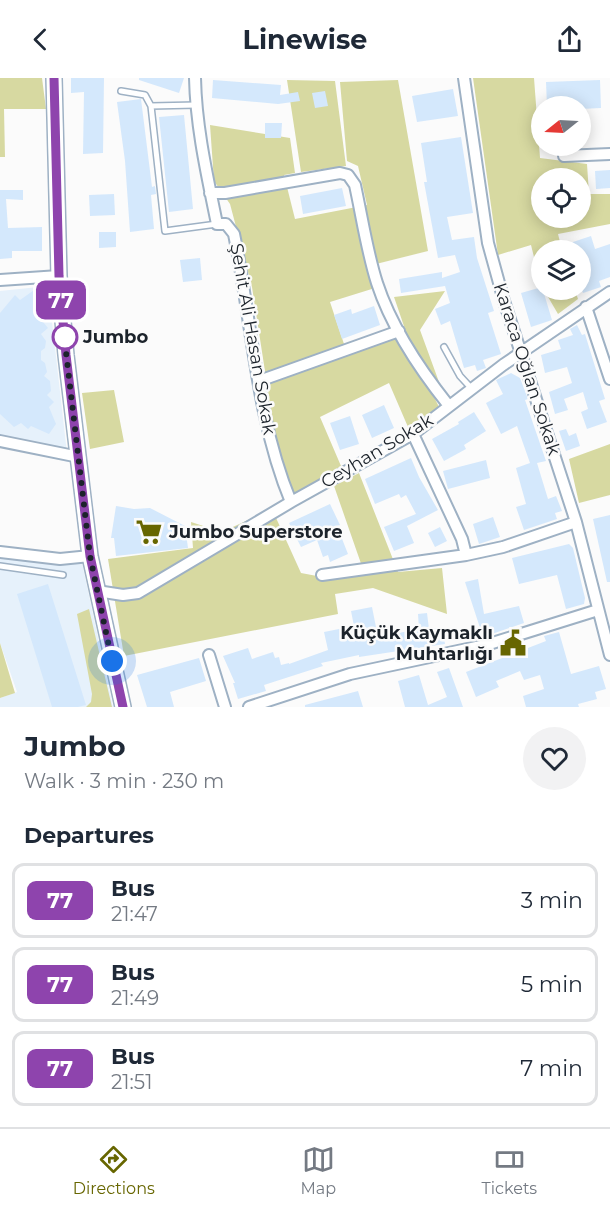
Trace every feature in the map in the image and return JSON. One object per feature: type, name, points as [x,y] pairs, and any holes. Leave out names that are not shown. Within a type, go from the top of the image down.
[{"type":"main road","points":[[54,79],[59,276],[66,355],[90,556],[123,707]]},
{"type":"street","name":"Şehit Ali Hasan Sokak","points":[[195,78],[196,105],[217,224],[226,224],[234,234],[245,287],[259,381],[280,473],[291,502]]},
{"type":"street","name":"Karaca Oğlan Sokak","points":[[464,78],[488,243],[576,522],[610,655]]},
{"type":"street","points":[[591,155],[610,154]]},
{"type":"street","points":[[210,193],[225,193],[340,173],[348,175],[355,185],[377,283],[399,331],[450,406]]},
{"type":"street","points":[[0,280],[59,276]]},
{"type":"street","name":"Ceyhan Sokak","points":[[97,591],[123,595],[138,592],[291,502],[413,434],[521,353],[610,292]]},
{"type":"street","points":[[586,307],[610,379]]},
{"type":"street","points":[[259,381],[399,331]]},
{"type":"street","points":[[413,434],[462,539],[466,555]]},
{"type":"street","points":[[0,441],[79,457]]},
{"type":"street","points":[[322,575],[466,555],[503,547],[576,522]]},
{"type":"street","points":[[0,552],[60,559],[90,556]]},
{"type":"street","points":[[249,707],[350,674],[486,645],[598,610]]},
{"type":"street","points":[[209,655],[225,707]]},
{"type":"lane","points":[[121,91],[145,95],[152,106],[165,231],[217,224]]},
{"type":"lane","points":[[152,106],[196,105]]},
{"type":"lane","points":[[444,347],[460,376],[472,389]]},
{"type":"lane","points":[[0,566],[63,575]]},
{"type":"shaded area","points":[[48,286],[68,462],[0,446],[0,291]]},
{"type":"shaded area","points":[[0,557],[82,563],[113,707],[0,707],[0,698],[17,692],[0,643]]},
{"type":"green space","points":[[0,78],[42,78],[46,109],[4,109],[5,157],[0,157]]},
{"type":"green space","points":[[473,78],[534,78],[535,96],[531,96],[531,156],[587,164],[587,168],[531,168],[531,228],[589,228],[558,234],[560,240],[531,240],[531,245],[498,255]]},
{"type":"green space","points":[[287,80],[335,81],[346,166],[301,172]]},
{"type":"green space","points":[[398,80],[428,251],[368,266],[375,288],[330,302],[348,356],[406,332],[394,297],[445,291],[420,330],[439,382],[431,391],[439,407],[408,427],[389,383],[320,417],[341,466],[285,501],[252,287],[230,204],[214,181],[210,125],[290,138],[295,173],[284,175],[295,219],[367,205],[358,166],[347,161],[340,82]]},
{"type":"green space","points":[[591,194],[610,194],[610,224],[591,228]]},
{"type":"green space","points":[[550,300],[577,300],[558,314]]},
{"type":"green space","points":[[114,390],[124,442],[90,449],[82,393]]},
{"type":"green space","points":[[610,444],[610,495],[579,503],[569,459]]},
{"type":"green space","points":[[359,473],[398,572],[442,568],[447,614],[373,588],[335,594],[338,614],[124,656],[108,559],[193,548],[191,522],[222,532],[272,509],[301,573],[333,579],[365,575],[334,486]]},
{"type":"green space","points":[[89,609],[112,707],[86,707],[91,702],[92,694],[77,614]]},
{"type":"green space","points":[[0,643],[15,693],[0,698]]},
{"type":"building","points":[[71,78],[104,78],[103,153],[83,154],[84,92],[71,93]]},
{"type":"building","points":[[139,78],[184,78],[179,93],[139,80]]},
{"type":"building","points":[[213,80],[281,85],[280,95],[298,92],[300,101],[278,104],[212,98]]},
{"type":"building","points":[[600,80],[601,108],[591,108],[591,96],[547,96],[546,82]]},
{"type":"building","points":[[453,89],[458,116],[417,122],[412,96]]},
{"type":"building","points":[[325,91],[328,106],[315,108],[312,93]]},
{"type":"building","points":[[141,99],[152,187],[155,186],[156,194],[151,195],[154,229],[130,232],[125,161],[117,102]]},
{"type":"building","points":[[184,115],[193,209],[169,212],[159,117]]},
{"type":"building","points":[[265,123],[282,123],[281,138],[265,138]]},
{"type":"building","points":[[461,137],[473,213],[447,217],[452,240],[474,237],[477,258],[494,311],[488,313],[501,354],[483,360],[486,368],[477,371],[475,365],[464,368],[450,321],[441,325],[435,309],[450,303],[445,286],[401,293],[399,279],[442,272],[442,278],[460,272],[455,255],[438,258],[424,182],[427,182],[421,143]]},
{"type":"building","points":[[610,170],[610,188],[596,189],[595,171]]},
{"type":"building","points":[[342,188],[346,206],[303,214],[300,196]]},
{"type":"building","points":[[0,190],[23,190],[23,200],[6,199],[8,228],[42,227],[42,251],[12,251],[12,258],[0,259]]},
{"type":"building","points":[[114,194],[115,215],[90,216],[89,195]]},
{"type":"building","points":[[99,232],[116,232],[116,247],[99,248]]},
{"type":"building","points":[[591,236],[595,249],[610,244],[610,277],[599,281],[601,287],[591,290],[591,240],[579,240]]},
{"type":"building","points":[[200,258],[202,280],[183,282],[180,260]]},
{"type":"building","points":[[37,288],[45,300],[39,317],[48,328],[41,334],[46,341],[45,348],[41,351],[41,360],[45,363],[47,372],[44,376],[50,381],[51,391],[47,395],[54,402],[49,407],[56,424],[49,434],[31,426],[28,429],[21,423],[14,427],[0,414],[0,313],[15,295],[20,300]]},
{"type":"building","points":[[531,290],[531,300],[546,300],[552,320],[531,327],[521,293]]},
{"type":"building","points":[[374,306],[380,325],[342,339],[334,315],[351,309],[352,314]]},
{"type":"building","points":[[577,325],[582,335],[585,334],[605,399],[599,401],[607,422],[587,429],[581,412],[588,409],[583,392],[564,399],[568,410],[555,414],[549,392],[572,383],[567,367],[545,373],[541,355],[561,349],[558,340],[573,335],[570,329]]},
{"type":"building","points":[[511,373],[520,378],[528,399],[525,400],[546,461],[537,463],[548,499],[556,496],[562,511],[555,513],[557,519],[524,530],[516,507],[526,504],[516,468],[530,463],[517,426],[501,434],[486,403],[503,394],[496,380]]},
{"type":"building","points":[[384,405],[394,428],[372,438],[362,415]]},
{"type":"building","points":[[474,412],[486,431],[464,445],[466,449],[444,461],[432,439],[459,424],[458,422]]},
{"type":"building","points":[[350,416],[359,444],[340,450],[330,423]]},
{"type":"building","points":[[566,429],[569,436],[576,433],[580,446],[566,451],[559,431]]},
{"type":"building","points":[[411,458],[438,510],[407,526],[414,543],[394,551],[384,527],[416,514],[406,495],[401,498],[399,494],[375,504],[365,479]]},
{"type":"building","points":[[486,460],[490,478],[448,489],[443,471]]},
{"type":"building","points":[[330,504],[340,525],[337,526],[348,554],[330,562],[328,555],[323,557],[317,540],[301,547],[289,523]]},
{"type":"building","name":"Jumbo Superstore","points":[[116,506],[134,509],[150,508],[185,526],[188,548],[116,556],[114,538],[111,538]]},
{"type":"building","points":[[610,515],[610,582],[607,582],[593,519]]},
{"type":"building","points":[[493,517],[500,537],[479,544],[473,524]]},
{"type":"building","points":[[440,527],[447,541],[435,547],[428,533]]},
{"type":"building","points":[[569,544],[573,548],[585,598],[584,604],[566,609],[557,575],[519,584],[512,558]]},
{"type":"building","points":[[478,579],[484,614],[519,606],[524,623],[483,637],[465,582]]},
{"type":"building","points":[[48,584],[86,705],[52,707],[17,594]]},
{"type":"building","points":[[372,607],[378,637],[419,629],[418,614],[427,613],[429,629],[442,627],[445,644],[359,657],[359,655],[321,663],[323,666],[264,685],[266,691],[238,699],[233,683],[235,683],[223,656],[248,648],[252,659],[273,652],[275,658],[279,657],[281,665],[289,664],[328,650],[324,632],[354,626],[351,611]]},
{"type":"building","points":[[559,632],[571,674],[599,666],[606,689],[595,692],[597,699],[578,704],[579,707],[526,707],[523,696],[544,689],[540,675],[524,680],[520,671],[496,681],[499,687],[476,697],[466,672],[546,641],[544,636]]},
{"type":"building","points":[[199,658],[206,681],[170,692],[174,707],[147,707],[137,675]]},
{"type":"building","points":[[449,668],[463,707],[405,707],[398,681],[419,675],[428,705],[447,697],[437,672]]},
{"type":"building","points":[[358,691],[363,707],[305,707],[305,705]]},
{"type":"bus line","name":"77","points":[[54,78],[59,276],[66,355],[90,556],[123,707]]},
{"type":"place","name":"Jumbo","points":[[65,337]]},
{"type":"place","name":"Jumbo Superstore","points":[[149,532]]},
{"type":"place","name":"Küçük Kaymaklı Muhtarlığı","points":[[513,643]]},
{"type":"route","points":[[65,337],[64,335],[90,556],[112,661]]}]
